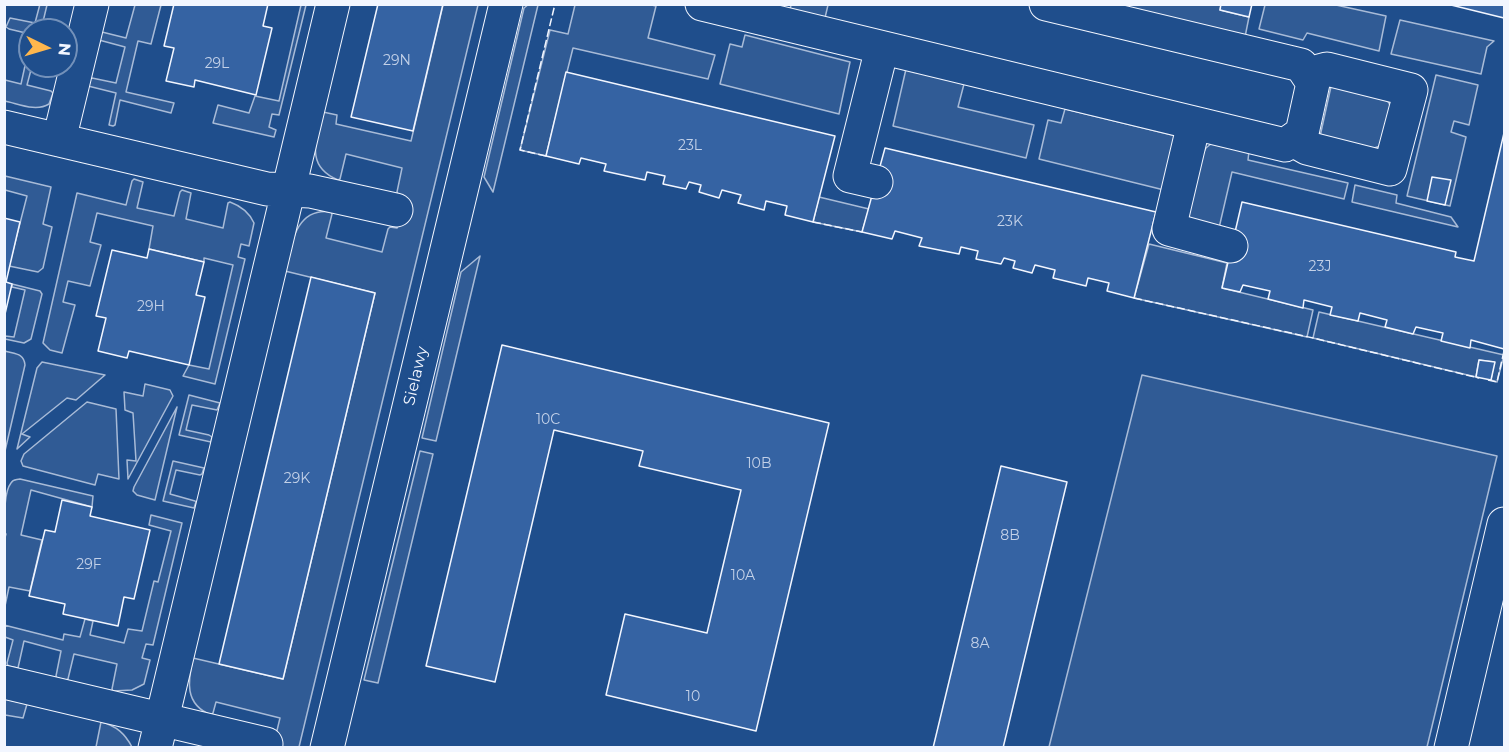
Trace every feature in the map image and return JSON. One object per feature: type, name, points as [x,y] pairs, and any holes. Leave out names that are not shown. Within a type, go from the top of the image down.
[{"type":"street","points":[[59,140],[92,4]]},
{"type":"street","points":[[159,733],[333,4]]},
{"type":"street","name":"Sielawy","points":[[327,747],[506,4]]},
{"type":"street","points":[[702,4],[1285,145],[1302,133],[1313,83],[1300,65],[1046,4]]},
{"type":"street","points":[[850,176],[882,48]]},
{"type":"street","points":[[1293,140],[1307,148],[1390,169],[1410,90],[1327,69],[1308,75]]},
{"type":"street","points":[[1194,123],[1168,230],[1231,246]]},
{"type":"street","points":[[4,127],[267,189],[310,191],[396,210]]},
{"type":"street","points":[[1451,747],[1504,524]]},
{"type":"street","points":[[4,682],[159,733],[266,744]]},
{"type":"shaded area","points":[[40,4],[47,5],[44,18],[36,18]]},
{"type":"shaded area","points":[[529,4],[538,5],[493,192],[484,177],[524,8]]},
{"type":"shaded area","points":[[647,4],[656,6],[648,38],[715,55],[708,79],[573,48],[546,156],[520,150],[550,30],[568,34],[575,5]]},
{"type":"shaded area","points":[[1122,4],[1221,5],[1220,10],[1249,17],[1245,37],[1121,9]]},
{"type":"shaded area","points":[[135,5],[161,5],[151,44],[138,41],[126,92],[174,103],[171,113],[120,100],[113,126],[109,125],[116,93],[88,86],[89,79],[116,83],[125,47],[99,40],[102,32],[126,38]]},
{"type":"shaded area","points":[[301,5],[306,5],[279,115],[272,114],[269,127],[276,130],[274,137],[213,123],[218,105],[249,113],[255,96],[279,101]]},
{"type":"shaded area","points":[[443,5],[478,5],[299,747],[273,747],[280,718],[216,702],[211,715],[196,705],[189,683],[193,658],[283,679],[375,293],[285,271],[297,230],[309,216],[319,212],[331,212],[332,214],[326,238],[382,252],[388,229],[397,228],[404,196],[397,192],[402,168],[346,154],[338,180],[320,167],[316,151],[318,132],[323,112],[337,115],[336,124],[411,141]]},
{"type":"shaded area","points":[[791,5],[828,5],[824,22],[789,14]]},
{"type":"shaded area","points":[[1265,5],[1336,5],[1386,16],[1379,51],[1307,33],[1303,40],[1259,29]]},
{"type":"shaded area","points":[[10,18],[18,20],[18,31],[6,27]]},
{"type":"shaded area","points":[[1400,20],[1494,41],[1487,47],[1481,74],[1391,54]]},
{"type":"shaded area","points":[[745,35],[850,62],[839,114],[720,84],[730,44],[742,47]]},
{"type":"shaded area","points":[[906,69],[964,84],[958,107],[1034,125],[1026,158],[893,126]]},
{"type":"shaded area","points":[[1436,75],[1478,85],[1469,125],[1454,121],[1451,132],[1466,137],[1450,206],[1407,196]]},
{"type":"shaded area","points":[[22,78],[29,78],[27,85],[51,91],[53,93],[49,104],[27,107],[5,101],[5,80],[21,84]]},
{"type":"shaded area","points":[[1332,82],[1382,94],[1389,103],[1392,112],[1380,146],[1363,152],[1319,141]]},
{"type":"shaded area","points":[[1065,109],[1176,136],[1164,190],[1039,159],[1048,120],[1061,123]]},
{"type":"shaded area","points":[[1212,143],[1249,151],[1248,160],[1348,183],[1344,199],[1232,172],[1219,228],[1187,220],[1201,158],[1206,148]]},
{"type":"shaded area","points":[[5,176],[51,187],[43,224],[52,227],[43,268],[38,272],[9,266],[27,196],[5,190]]},
{"type":"shaded area","points":[[134,179],[143,182],[137,208],[174,216],[182,190],[191,193],[186,219],[223,228],[230,202],[244,210],[254,223],[249,246],[241,244],[238,257],[245,259],[215,384],[183,376],[189,365],[209,369],[233,265],[204,258],[204,262],[149,249],[153,226],[97,213],[90,242],[101,245],[90,286],[68,281],[63,302],[75,305],[62,353],[50,350],[43,343],[77,193],[126,205]]},
{"type":"shaded area","points":[[1355,185],[1397,195],[1396,203],[1451,217],[1458,227],[1352,202]]},
{"type":"shaded area","points":[[819,197],[869,209],[862,232],[813,222]]},
{"type":"shaded area","points":[[1149,244],[1227,263],[1222,288],[1313,310],[1307,337],[1134,298]]},
{"type":"shaded area","points":[[480,256],[436,441],[422,438],[461,272]]},
{"type":"shaded area","points":[[12,284],[40,291],[42,294],[31,339],[24,343],[5,339],[5,336],[14,337],[25,290],[12,287]]},
{"type":"shaded area","points":[[1319,312],[1504,355],[1497,382],[1491,380],[1494,362],[1479,360],[1476,377],[1313,338]]},
{"type":"shaded area","points":[[5,351],[21,356],[25,365],[5,451]]},
{"type":"shaded area","points":[[42,362],[105,375],[76,400],[67,398],[22,434],[30,437],[17,449],[37,368]]},
{"type":"shaded area","points":[[1142,375],[1497,456],[1427,747],[1049,747]]},
{"type":"shaded area","points":[[145,384],[170,390],[173,396],[128,479],[127,460],[136,461],[133,413],[125,410],[124,392],[143,396]]},
{"type":"shaded area","points":[[189,395],[220,403],[217,410],[192,405],[186,430],[209,435],[212,437],[211,442],[179,435]]},
{"type":"shaded area","points":[[87,402],[116,409],[119,479],[98,474],[95,485],[23,466],[21,461],[24,454]]},
{"type":"shaded area","points":[[177,407],[155,500],[137,495],[133,491],[134,487]]},
{"type":"shaded area","points":[[420,451],[433,454],[378,683],[364,680]]},
{"type":"shaded area","points":[[173,461],[204,468],[200,475],[176,470],[170,494],[195,501],[194,508],[163,501]]},
{"type":"shaded area","points":[[20,479],[93,496],[92,507],[31,490],[21,535],[42,540],[30,591],[9,587],[5,606],[6,500],[8,488],[12,482]]},
{"type":"shaded area","points":[[151,515],[182,523],[153,645],[146,644],[142,658],[150,660],[144,684],[132,690],[113,691],[117,664],[74,654],[68,679],[57,678],[61,651],[24,641],[18,668],[8,666],[13,640],[5,637],[4,625],[63,640],[64,634],[80,637],[85,619],[93,621],[90,635],[124,643],[128,629],[142,631],[154,581],[158,582],[171,531],[149,525]]},
{"type":"shaded area","points":[[5,699],[27,704],[23,718],[5,715]]},
{"type":"shaded area","points":[[101,722],[120,731],[132,747],[96,747]]},
{"type":"building","points":[[174,4],[268,4],[263,26],[272,28],[256,95],[195,80],[194,87],[166,81],[174,48],[164,46]]},
{"type":"building","points":[[378,4],[443,4],[413,131],[351,117]]},
{"type":"building","points":[[1221,4],[1252,4],[1249,17],[1220,10]]},
{"type":"building","points":[[1447,4],[1504,4],[1504,18]]},
{"type":"building","points":[[566,72],[835,136],[813,222],[785,215],[787,206],[766,201],[764,210],[738,203],[741,195],[722,190],[719,198],[699,192],[701,185],[689,182],[686,189],[663,184],[665,176],[647,172],[645,180],[604,171],[606,164],[581,158],[579,164],[546,156]]},
{"type":"building","points":[[1504,133],[1504,349],[1471,340],[1470,348],[1441,341],[1443,333],[1416,327],[1413,334],[1385,327],[1387,320],[1360,313],[1358,321],[1330,315],[1332,307],[1304,300],[1303,308],[1268,299],[1270,291],[1243,285],[1240,292],[1222,288],[1242,202],[1456,252],[1455,257],[1474,261]]},
{"type":"building","points":[[885,148],[1156,212],[1134,298],[1107,291],[1109,283],[1088,278],[1086,286],[1053,278],[1055,270],[1035,265],[1032,273],[1013,268],[1015,261],[1004,258],[1001,264],[976,259],[978,251],[961,247],[959,254],[919,246],[922,238],[895,231],[892,239],[862,232]]},
{"type":"building","points":[[1432,177],[1451,180],[1445,205],[1427,201]]},
{"type":"building","points":[[4,218],[20,222],[6,282],[12,284],[5,314]]},
{"type":"building","points":[[149,249],[204,262],[196,295],[205,297],[189,365],[129,351],[127,358],[98,351],[106,318],[96,316],[112,250],[147,258]]},
{"type":"building","points":[[311,277],[375,293],[283,679],[219,664]]},
{"type":"building","points":[[502,345],[829,423],[756,731],[606,695],[625,614],[707,633],[741,490],[639,466],[643,451],[554,430],[495,682],[426,666]]},
{"type":"building","points":[[1479,360],[1495,362],[1491,380],[1476,377]]},
{"type":"building","points":[[1001,466],[1067,482],[1003,748],[933,748]]},
{"type":"building","points":[[62,500],[92,507],[90,516],[150,530],[134,599],[124,597],[118,626],[63,614],[65,604],[29,596],[45,530],[55,532]]},
{"type":"fence","points":[[546,156],[520,150],[555,4]]},
{"type":"fence","points":[[813,222],[862,232]]},
{"type":"fence","points":[[1134,298],[1479,378]]},
{"type":"fence","points":[[1488,380],[1497,382],[1504,351]]}]
